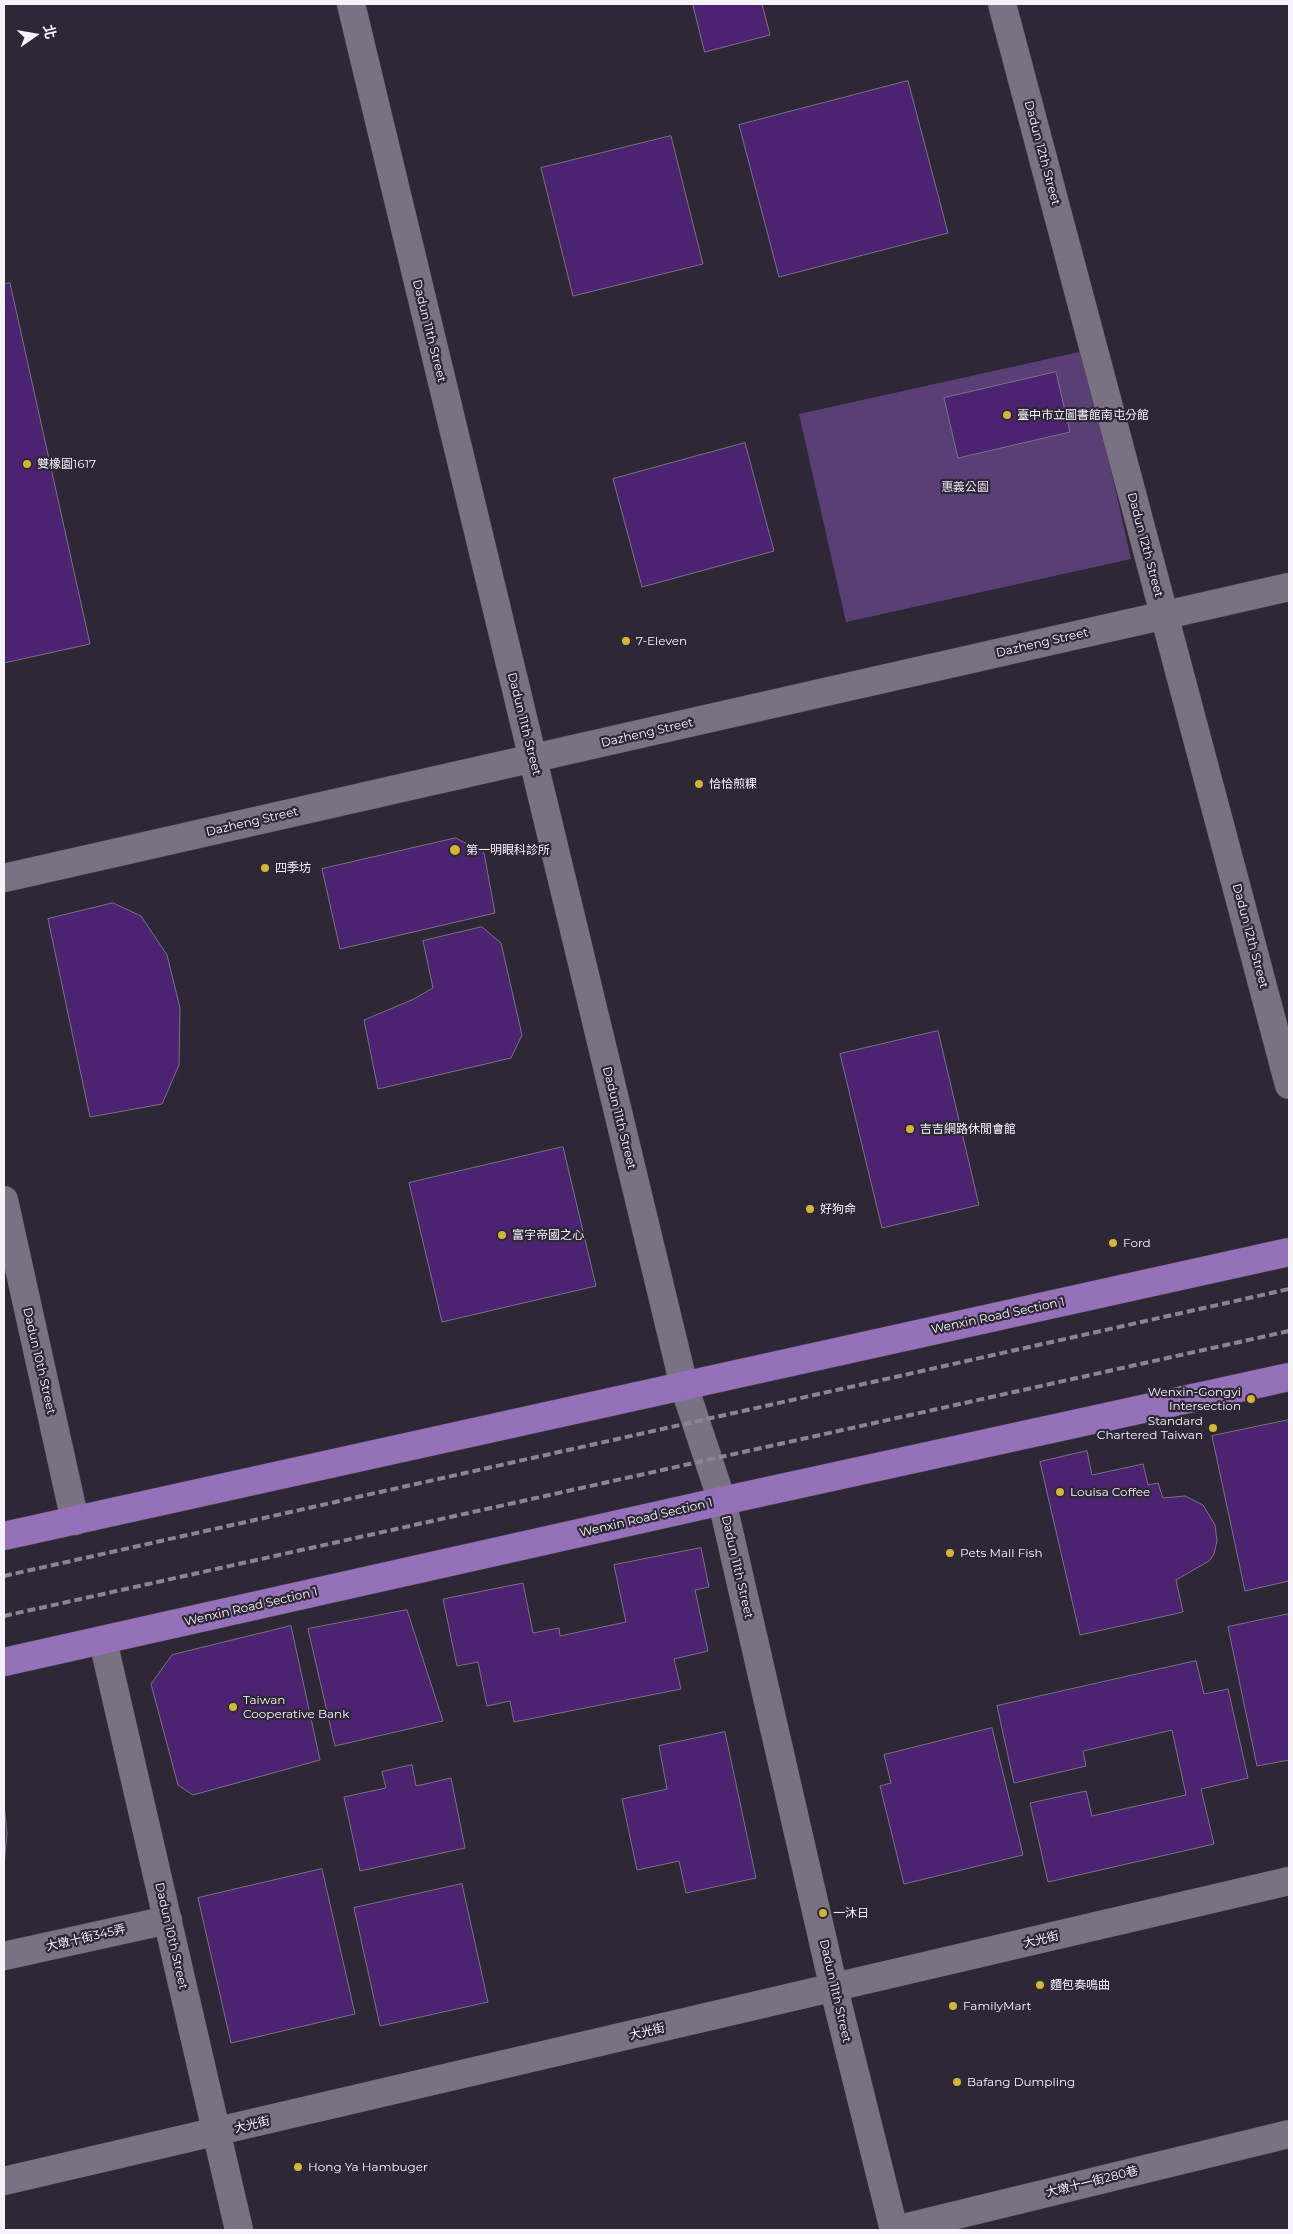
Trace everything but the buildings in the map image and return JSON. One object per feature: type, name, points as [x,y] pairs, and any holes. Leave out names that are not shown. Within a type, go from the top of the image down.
[{"type":"main road","name":"Wenxin Road Section 1","points":[[4,1536],[1289,1252]]},
{"type":"main road","name":"Wenxin Road Section 1","points":[[4,1662],[722,1501],[1289,1377]]},
{"type":"street","name":"Dadun 11th Street","points":[[351,4],[684,1386],[722,1501],[834,1989],[894,2230]]},
{"type":"street","name":"Dadun 12th Street","points":[[1002,4],[1289,1085]]},
{"type":"street","name":"Dazheng Street","points":[[4,878],[1289,587]]},
{"type":"street","name":"Dadun 10th Street","points":[[4,1200],[75,1521]]},
{"type":"street","name":"Dadun 10th Street","points":[[103,1641],[239,2230]]},
{"type":"street","name":"大光街","points":[[4,2181],[834,1989],[1289,1880]]},
{"type":"street","name":"大墩十街345弄","points":[[4,1956],[168,1920]]},
{"type":"street","name":"大墩十一街280巷","points":[[894,2230],[1289,2134]]},
{"type":"green space","name":"惠義公園","points":[[1084,351],[1131,559],[846,622],[799,414]]},
{"type":"railway","points":[[4,1576],[1289,1289]]},
{"type":"railway","points":[[4,1616],[1289,1331]]},
{"type":"place","name":"臺中市立圖書館南屯分館","points":[[1007,415]]},
{"type":"place","name":"雙橡園1617","points":[[27,464]]},
{"type":"place","name":"7-Eleven","points":[[626,641]]},
{"type":"place","name":"恰恰煎粿","points":[[699,784]]},
{"type":"place","name":"第一明眼科診所","points":[[455,850]]},
{"type":"place","name":"四季坊","points":[[265,868]]},
{"type":"place","name":"吉吉網路休閒會館","points":[[910,1129]]},
{"type":"place","name":"好狗命","points":[[810,1209]]},
{"type":"place","name":"富宇帝國之心","points":[[502,1235]]},
{"type":"place","name":"Ford","points":[[1113,1243]]},
{"type":"place","name":"Wenxin-Gongyi Intersection","points":[[1251,1399]]},
{"type":"place","name":"Standard Chartered Taiwan","points":[[1213,1428]]},
{"type":"place","name":"Louisa Coffee","points":[[1060,1492]]},
{"type":"place","name":"Pets Mall Fish","points":[[950,1553]]},
{"type":"place","name":"Taiwan Cooperative Bank","points":[[233,1707]]},
{"type":"place","name":"一沐日","points":[[823,1913]]},
{"type":"place","name":"麵包奏鳴曲","points":[[1040,1985]]},
{"type":"place","name":"FamilyMart","points":[[953,2006]]},
{"type":"place","name":"Bafang Dumpling","points":[[957,2082]]},
{"type":"place","name":"Hong Ya Hambuger","points":[[298,2167]]}]
